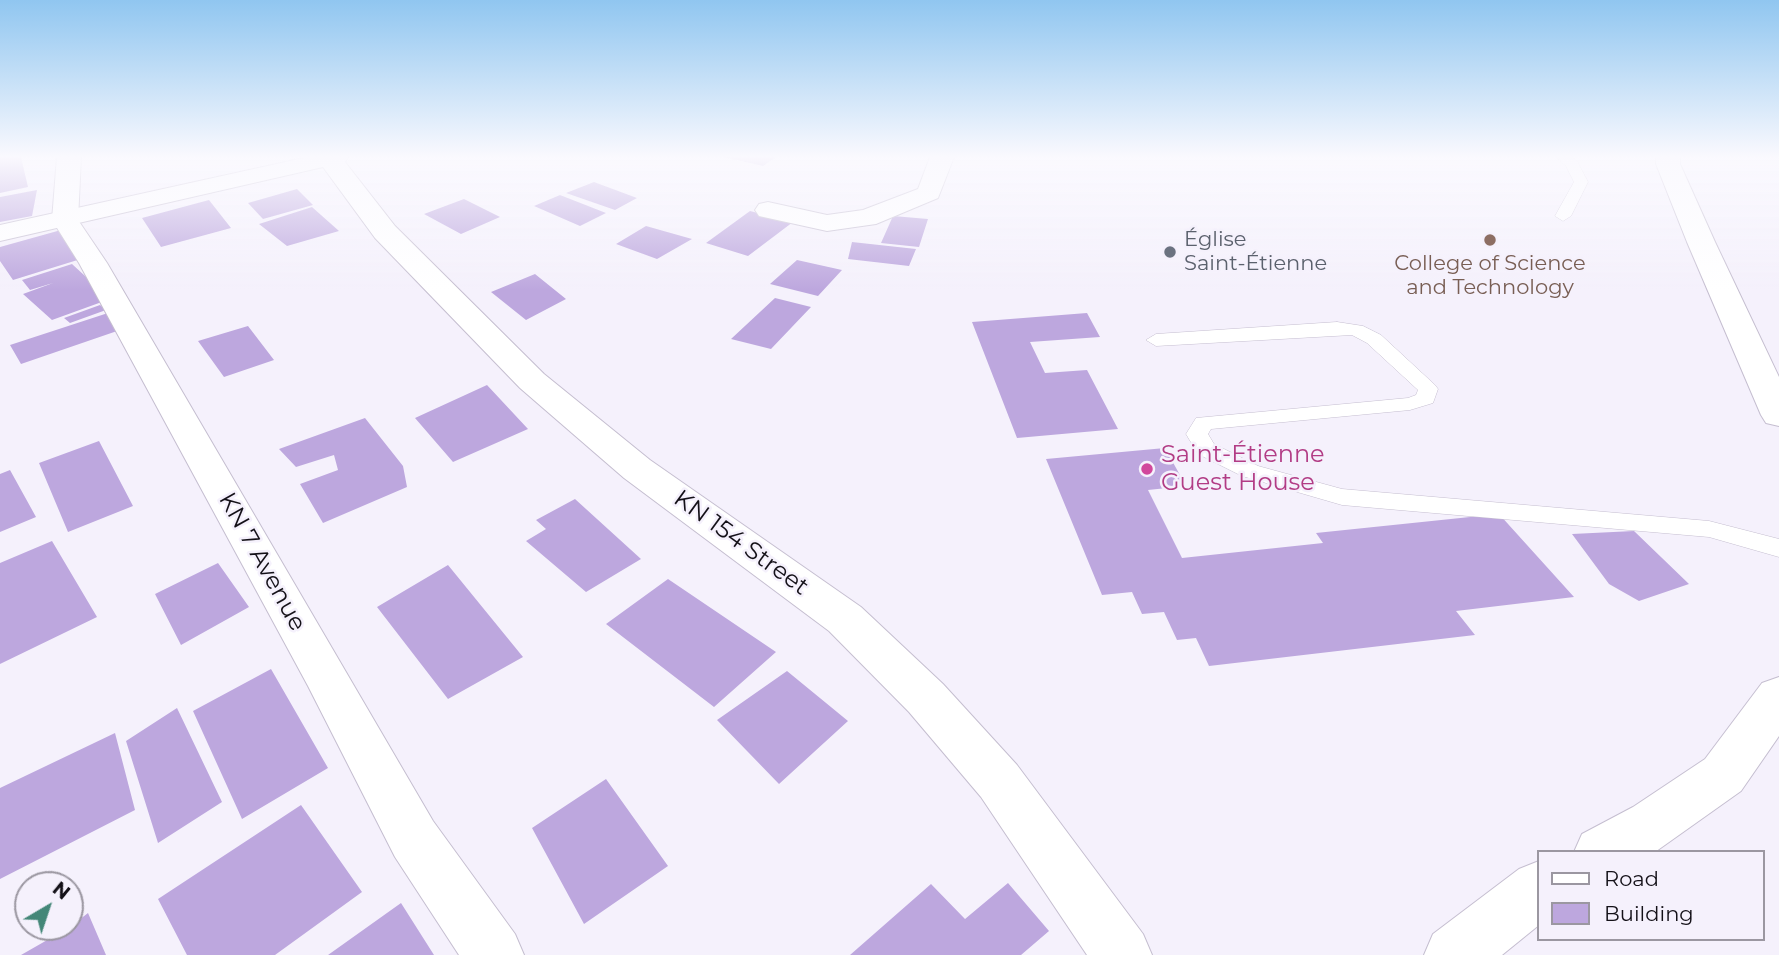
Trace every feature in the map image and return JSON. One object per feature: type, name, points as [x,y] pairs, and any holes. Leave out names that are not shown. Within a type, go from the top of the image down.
[{"type":"street","points":[[65,220],[66,202]]},
{"type":"street","points":[[0,233],[143,202]]},
{"type":"street","name":"KN 154 Street","points":[[364,202],[386,232],[532,381],[637,469],[845,619],[926,698],[999,781],[1122,955]]},
{"type":"street","points":[[768,210],[827,223],[867,218],[913,202]]},
{"type":"street","points":[[1684,202],[1779,415]]},
{"type":"street","name":"KN 7 Avenue","points":[[65,220],[93,263],[319,663],[414,839],[495,955]]},
{"type":"street","points":[[1606,850],[1652,825],[1723,775],[1779,697]]},
{"type":"street","points":[[1454,955],[1538,890]]},
{"type":"lane","points":[[1563,216],[1571,202]]},
{"type":"lane","points":[[1156,340],[1336,328],[1356,330],[1374,339],[1428,389],[1426,398],[1410,404],[1204,423],[1197,433],[1206,449],[1250,471],[1342,497],[1709,529],[1779,548]]},
{"type":"building","points":[[0,202],[35,202],[32,216],[0,222]]},
{"type":"building","points":[[210,202],[231,228],[161,247],[142,218]]},
{"type":"building","points":[[310,202],[313,205],[263,219],[248,203]]},
{"type":"building","points":[[457,202],[469,202],[500,217],[461,234],[424,214]]},
{"type":"building","points":[[544,202],[577,202],[606,213],[580,226],[534,206]]},
{"type":"building","points":[[591,202],[630,202],[615,210]]},
{"type":"building","points":[[312,207],[339,231],[287,246],[259,224]]},
{"type":"building","points":[[750,211],[793,222],[748,256],[706,243]]},
{"type":"building","points":[[893,216],[928,219],[919,247],[881,243]]},
{"type":"building","points":[[646,226],[692,239],[657,259],[616,244]]},
{"type":"building","points":[[61,230],[84,258],[13,280],[0,261],[0,247]]},
{"type":"building","points":[[852,242],[916,249],[909,266],[848,259]]},
{"type":"building","points":[[797,260],[842,270],[818,296],[770,284]]},
{"type":"building","points":[[72,264],[110,299],[52,320],[23,294],[53,283],[30,290],[22,280]]},
{"type":"building","points":[[535,274],[566,299],[526,320],[491,292]]},
{"type":"building","points":[[775,298],[811,307],[771,349],[731,339]]},
{"type":"building","points":[[100,305],[106,310],[70,323],[64,318]]},
{"type":"building","points":[[108,313],[120,330],[21,364],[10,345]]},
{"type":"building","points":[[1087,313],[1100,337],[1030,342],[1045,373],[1087,370],[1118,429],[1017,438],[972,322]]},
{"type":"building","points":[[248,326],[274,360],[224,377],[198,341]]},
{"type":"building","points":[[487,385],[528,429],[453,462],[415,418]]},
{"type":"building","points":[[365,418],[403,466],[407,487],[323,523],[300,484],[338,470],[334,455],[296,467],[279,449]]},
{"type":"building","points":[[99,441],[133,506],[68,532],[39,463]]},
{"type":"building","points":[[1165,448],[1186,486],[1148,490],[1182,558],[1323,543],[1316,533],[1499,514],[1574,597],[1456,611],[1475,635],[1209,666],[1196,638],[1177,640],[1164,612],[1142,614],[1132,592],[1102,595],[1046,459]]},
{"type":"building","points":[[10,470],[36,517],[0,532],[0,474]]},
{"type":"building","points":[[575,499],[641,559],[586,592],[526,541],[546,529],[536,520]]},
{"type":"building","points":[[1634,531],[1689,584],[1639,601],[1609,584],[1572,534]]},
{"type":"building","points":[[52,541],[97,617],[0,664],[0,563]]},
{"type":"building","points":[[218,563],[249,607],[181,645],[155,594]]},
{"type":"building","points":[[448,565],[523,657],[448,699],[377,607]]},
{"type":"building","points":[[668,579],[776,652],[714,707],[606,624]]},
{"type":"building","points":[[271,669],[328,768],[242,819],[193,711]]},
{"type":"building","points":[[787,671],[848,721],[779,784],[717,720]]},
{"type":"building","points":[[177,708],[222,802],[158,843],[126,741]]},
{"type":"building","points":[[115,733],[135,810],[0,879],[0,788]]},
{"type":"building","points":[[606,779],[668,866],[584,924],[532,828]]},
{"type":"building","points":[[301,805],[362,892],[275,955],[187,955],[158,899]]},
{"type":"building","points":[[1008,883],[1049,931],[1021,955],[850,955],[931,884],[965,919]]},
{"type":"building","points":[[401,903],[434,955],[328,955]]},
{"type":"building","points":[[88,913],[106,955],[21,955],[46,941],[84,941],[84,916]]},
{"type":"place","name":"College of Science and Technology","points":[[1490,240]]},
{"type":"place","name":"Église Saint-Étienne","points":[[1170,252]]},
{"type":"place","name":"Saint-Étienne Guest House","points":[[1147,469]]}]
